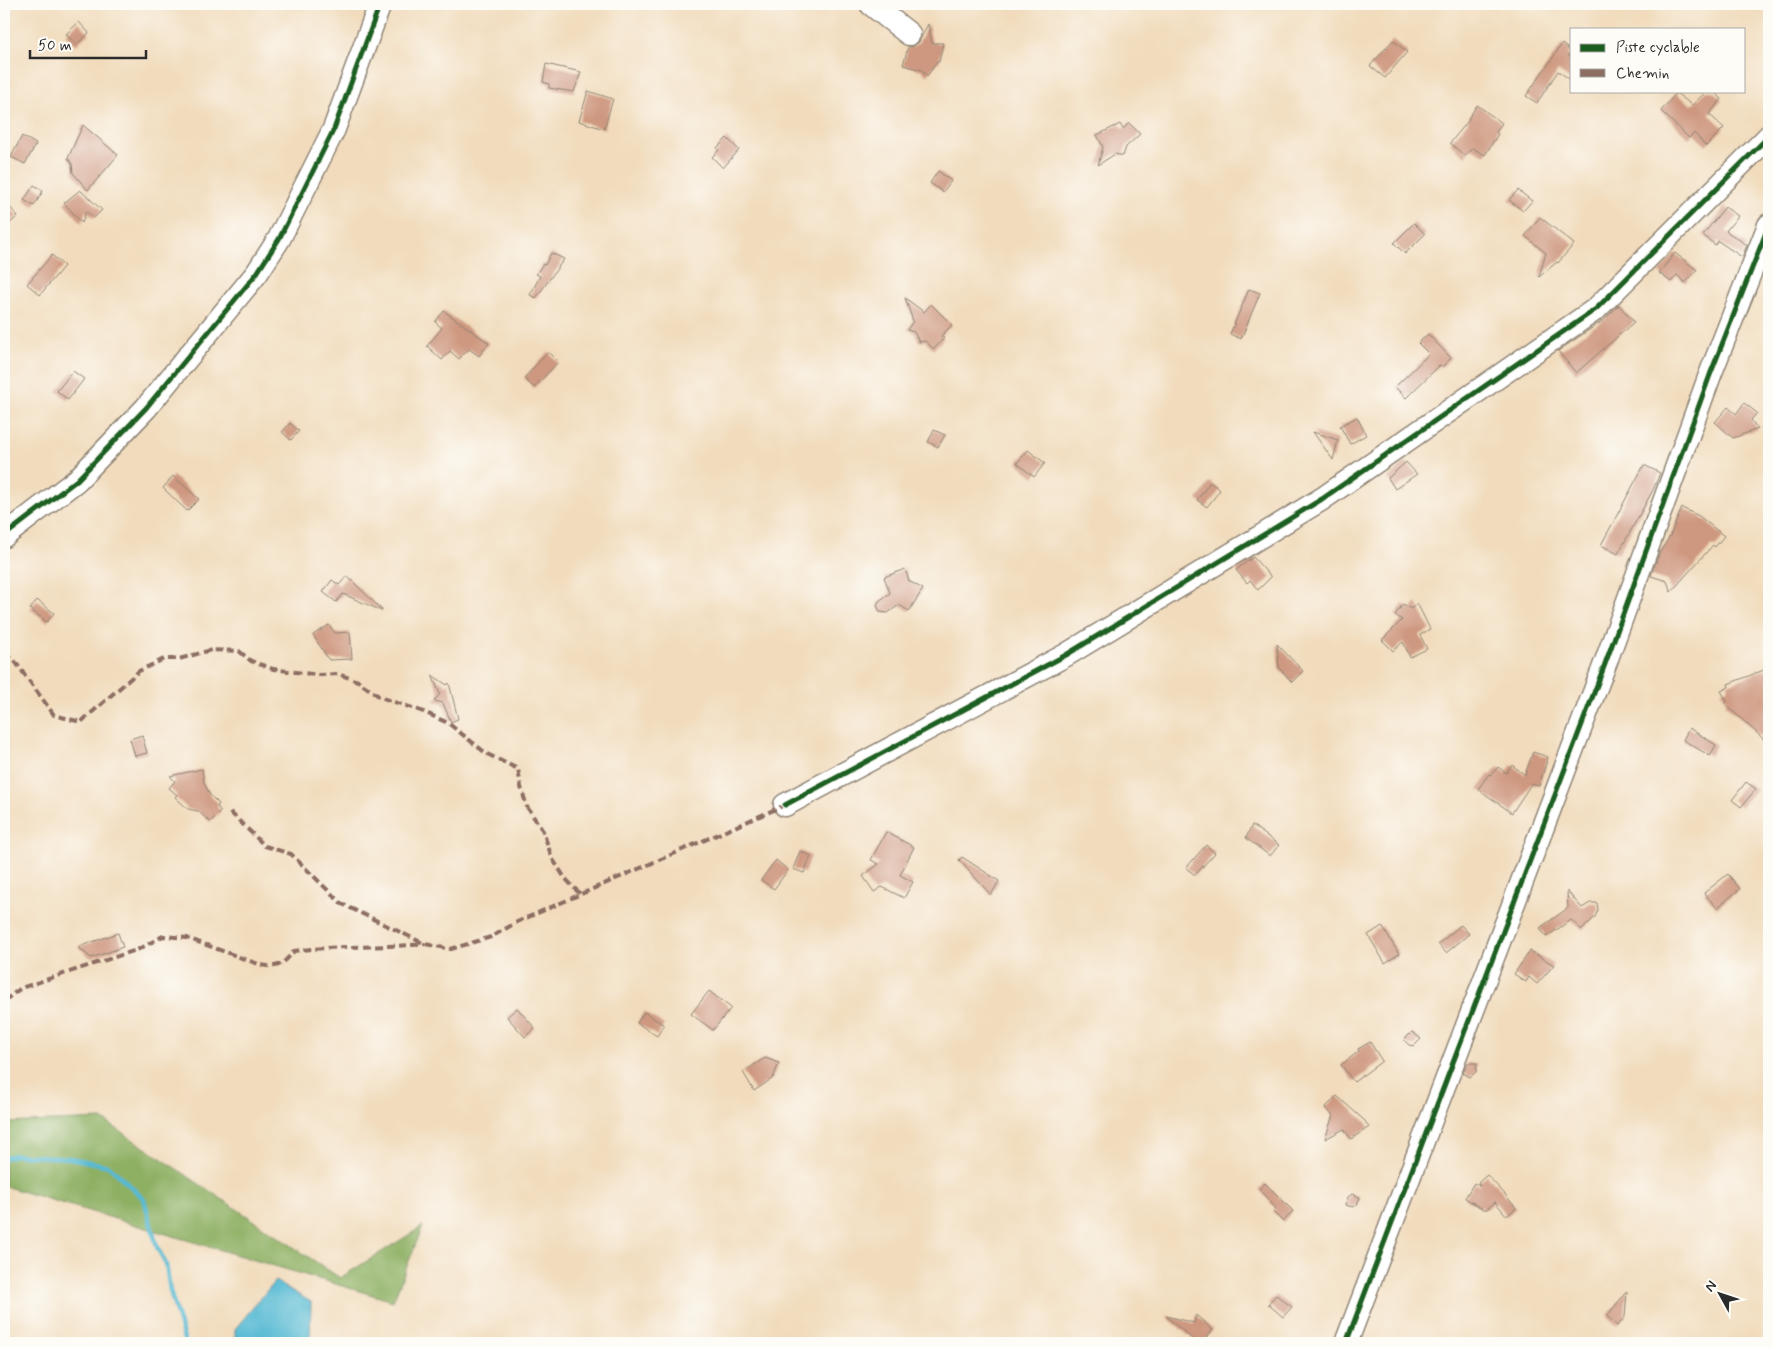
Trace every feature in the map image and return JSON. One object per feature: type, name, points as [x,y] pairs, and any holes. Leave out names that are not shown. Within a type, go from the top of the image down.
[{"type":"street","points":[[4,536],[84,473],[146,408],[257,273],[279,239],[334,129],[380,4]]},
{"type":"street","points":[[871,4],[909,34]]},
{"type":"street","points":[[785,805],[1066,655],[1322,499],[1596,309],[1769,136]]},
{"type":"street","points":[[1346,1343],[1605,664],[1710,375],[1769,225]]},
{"type":"green space","points":[[102,1119],[340,1278],[423,1226],[393,1301],[4,1186],[4,1123]]},
{"type":"water","points":[[275,1281],[311,1302],[310,1343],[235,1343],[235,1329]]},
{"type":"building","points":[[79,22],[89,33],[76,45],[66,34]]},
{"type":"building","points":[[928,24],[932,43],[943,43],[939,62],[937,62],[927,76],[922,70],[903,65],[908,47],[914,46],[919,42]]},
{"type":"building","points":[[1393,40],[1407,52],[1385,78],[1370,66]]},
{"type":"building","points":[[1562,44],[1570,50],[1568,55],[1570,56],[1570,80],[1558,71],[1537,103],[1526,96]]},
{"type":"building","points":[[546,64],[581,72],[574,92],[549,88],[549,84],[543,82]]},
{"type":"building","points":[[588,91],[613,99],[604,129],[579,121]]},
{"type":"building","points":[[1706,92],[1714,92],[1722,99],[1709,114],[1724,128],[1706,146],[1694,133],[1689,138],[1661,111],[1676,93],[1692,105]]},
{"type":"building","points":[[1477,105],[1502,123],[1496,132],[1498,134],[1485,155],[1472,148],[1465,156],[1450,143],[1469,120]]},
{"type":"building","points":[[1129,123],[1140,134],[1126,147],[1123,156],[1115,154],[1098,165],[1103,147],[1097,135],[1120,124],[1123,129]]},
{"type":"building","points":[[83,125],[118,155],[88,190],[73,173],[72,164],[68,158]]},
{"type":"building","points":[[22,136],[36,144],[25,164],[11,157]]},
{"type":"building","points":[[727,138],[739,150],[723,168],[712,157],[719,150],[717,148]]},
{"type":"building","points":[[938,171],[951,181],[943,192],[930,183]]},
{"type":"building","points":[[34,185],[43,191],[34,206],[24,200]]},
{"type":"building","points":[[80,190],[102,210],[94,218],[86,211],[82,223],[64,203]]},
{"type":"building","points":[[1518,190],[1532,201],[1523,211],[1509,200]]},
{"type":"building","points":[[4,201],[18,216],[4,229]]},
{"type":"building","points":[[1725,207],[1738,216],[1726,231],[1747,245],[1742,257],[1718,241],[1715,245],[1703,235]]},
{"type":"building","points":[[1540,217],[1574,244],[1558,263],[1539,277],[1546,253],[1525,236]]},
{"type":"building","points":[[1414,223],[1425,234],[1405,254],[1394,243]]},
{"type":"building","points":[[551,253],[564,259],[536,298],[530,295],[540,276],[536,274],[543,264],[545,265]]},
{"type":"building","points":[[1675,253],[1697,270],[1685,283],[1677,275],[1671,282],[1659,273]]},
{"type":"building","points":[[52,255],[64,266],[40,295],[27,284]]},
{"type":"building","points":[[1249,289],[1260,293],[1241,339],[1230,334]]},
{"type":"building","points":[[905,298],[924,312],[931,304],[952,325],[941,336],[944,338],[934,349],[925,341],[919,342],[914,332],[907,330],[913,321]]},
{"type":"building","points":[[1619,305],[1634,322],[1576,373],[1558,351],[1604,320]]},
{"type":"building","points":[[444,311],[489,343],[479,356],[469,349],[459,359],[450,351],[442,360],[427,346],[442,328],[435,322]]},
{"type":"building","points":[[1428,334],[1451,358],[1442,367],[1440,365],[1406,398],[1395,387],[1429,354],[1418,343]]},
{"type":"building","points":[[548,352],[558,362],[534,388],[524,378]]},
{"type":"building","points":[[73,371],[84,379],[68,400],[57,391]]},
{"type":"building","points":[[1744,403],[1757,413],[1751,420],[1758,429],[1733,438],[1715,422],[1728,407],[1736,414]]},
{"type":"building","points":[[1357,417],[1366,435],[1350,444],[1340,426]]},
{"type":"building","points":[[290,423],[299,431],[291,440],[282,432]]},
{"type":"building","points":[[934,430],[945,435],[938,447],[928,442]]},
{"type":"building","points":[[1313,432],[1338,440],[1333,460]]},
{"type":"building","points":[[1028,450],[1045,463],[1034,477],[1017,463]]},
{"type":"building","points":[[1406,462],[1417,474],[1395,489],[1388,478]]},
{"type":"building","points":[[1644,465],[1660,473],[1653,490],[1618,554],[1601,545]]},
{"type":"building","points":[[173,476],[199,499],[187,511],[163,488]]},
{"type":"building","points":[[1210,482],[1220,490],[1207,507],[1197,500]]},
{"type":"building","points":[[1682,508],[1699,516],[1724,536],[1715,547],[1713,545],[1671,592],[1667,581],[1651,576],[1659,554],[1670,536]]},
{"type":"building","points":[[1253,557],[1271,577],[1258,590],[1250,580],[1247,583],[1236,570]]},
{"type":"building","points":[[905,569],[909,581],[923,589],[909,611],[899,605],[888,613],[880,612],[877,605],[879,601],[890,593],[884,577]]},
{"type":"building","points":[[347,576],[382,611],[343,594],[336,602],[323,592],[332,580],[339,585]]},
{"type":"building","points":[[37,600],[54,613],[47,622],[30,609]]},
{"type":"building","points":[[1417,603],[1430,629],[1420,635],[1427,649],[1410,657],[1403,642],[1393,651],[1382,640],[1402,620],[1395,615],[1403,604],[1411,609]]},
{"type":"building","points":[[329,625],[335,633],[350,632],[352,659],[329,660],[313,635]]},
{"type":"building","points":[[1277,644],[1303,671],[1292,682],[1279,668]]},
{"type":"building","points":[[1769,668],[1769,744],[1725,704],[1727,701],[1721,691],[1729,687],[1728,684]]},
{"type":"building","points":[[432,675],[447,685],[449,683],[458,719],[451,722],[443,703],[434,701],[440,694]]},
{"type":"building","points":[[1689,728],[1716,745],[1710,756],[1683,740]]},
{"type":"building","points":[[142,735],[147,753],[135,756],[130,739]]},
{"type":"building","points":[[1533,752],[1548,757],[1539,786],[1531,784],[1512,813],[1478,789],[1489,774],[1491,775],[1498,767],[1506,773],[1512,765],[1525,775]]},
{"type":"building","points":[[202,769],[204,783],[210,795],[219,804],[217,807],[221,811],[210,822],[198,811],[188,809],[175,797],[177,795],[169,788],[175,781],[170,776]]},
{"type":"building","points":[[1746,782],[1756,789],[1741,807],[1732,800]]},
{"type":"building","points":[[1252,825],[1279,845],[1270,856],[1246,838]]},
{"type":"building","points":[[886,832],[914,847],[900,875],[913,882],[904,898],[882,887],[874,892],[863,876],[879,864],[871,860]]},
{"type":"building","points":[[1206,845],[1215,853],[1195,875],[1186,868]]},
{"type":"building","points":[[800,851],[811,856],[804,873],[793,869]]},
{"type":"building","points":[[962,857],[999,881],[991,895],[959,860]]},
{"type":"building","points":[[776,860],[788,870],[774,889],[761,880]]},
{"type":"building","points":[[1728,874],[1740,889],[1717,908],[1704,893]]},
{"type":"building","points":[[1567,891],[1582,908],[1590,903],[1597,903],[1598,910],[1595,917],[1582,930],[1571,920],[1546,937],[1540,928],[1568,908]]},
{"type":"building","points":[[1461,925],[1469,934],[1446,953],[1438,944]]},
{"type":"building","points":[[1382,926],[1399,954],[1385,963],[1368,935]]},
{"type":"building","points":[[118,933],[123,947],[91,958],[78,947]]},
{"type":"building","points":[[1530,951],[1554,965],[1537,984],[1529,977],[1526,982],[1514,974]]},
{"type":"building","points":[[709,991],[731,1008],[713,1030],[691,1014]]},
{"type":"building","points":[[517,1008],[535,1028],[525,1037],[507,1017]]},
{"type":"building","points":[[644,1012],[664,1025],[657,1036],[637,1023]]},
{"type":"building","points":[[1412,1032],[1421,1039],[1414,1046],[1409,1045],[1404,1040]]},
{"type":"building","points":[[1370,1042],[1382,1061],[1354,1082],[1341,1065],[1359,1051],[1358,1049]]},
{"type":"building","points":[[765,1058],[779,1063],[773,1078],[754,1091],[743,1072]]},
{"type":"building","points":[[1467,1063],[1477,1063],[1476,1072],[1470,1077],[1463,1073]]},
{"type":"building","points":[[1337,1096],[1365,1121],[1369,1127],[1351,1139],[1344,1129],[1325,1139],[1333,1115],[1325,1108]]},
{"type":"building","points":[[1487,1175],[1516,1208],[1507,1216],[1495,1202],[1487,1209],[1483,1209],[1465,1198],[1474,1183],[1480,1186],[1478,1183]]},
{"type":"building","points":[[1265,1183],[1293,1211],[1283,1222],[1273,1212],[1276,1209],[1259,1189]]},
{"type":"building","points":[[1352,1194],[1360,1197],[1357,1205],[1353,1207],[1345,1205],[1348,1197]]},
{"type":"building","points":[[1627,1291],[1625,1317],[1617,1326],[1607,1316]]},
{"type":"building","points":[[1276,1295],[1292,1307],[1283,1317],[1268,1304]]},
{"type":"building","points":[[1196,1315],[1213,1330],[1202,1343],[1197,1343],[1166,1316],[1194,1323]]},
{"type":"waterway","points":[[4,1158],[15,1155],[70,1158],[109,1166],[144,1199],[157,1247],[166,1264],[170,1291],[185,1343]]},
{"type":"marked path","points":[[4,655],[14,660],[54,715],[81,722],[139,671],[164,659],[179,659],[211,650],[239,651],[251,661],[273,669],[319,675],[338,674],[358,681],[380,697],[424,712],[448,723],[487,754],[518,769],[527,807],[543,831],[552,858],[565,878],[581,895]]},
{"type":"marked path","points":[[230,812],[265,846],[291,854],[342,904],[425,944],[451,949],[491,937],[517,922],[785,805]]},
{"type":"marked path","points":[[4,1001],[21,988],[139,949],[163,936],[187,938],[261,965],[272,966],[283,962],[294,951],[425,944]]},
{"type":"cycle path","points":[[4,536],[77,480],[146,408],[257,273],[279,239],[334,129],[380,4]]},
{"type":"cycle path","points":[[785,805],[1066,655],[1322,499],[1596,309],[1769,136]]},
{"type":"cycle path","points":[[1346,1343],[1605,664],[1710,375],[1769,225]]}]
